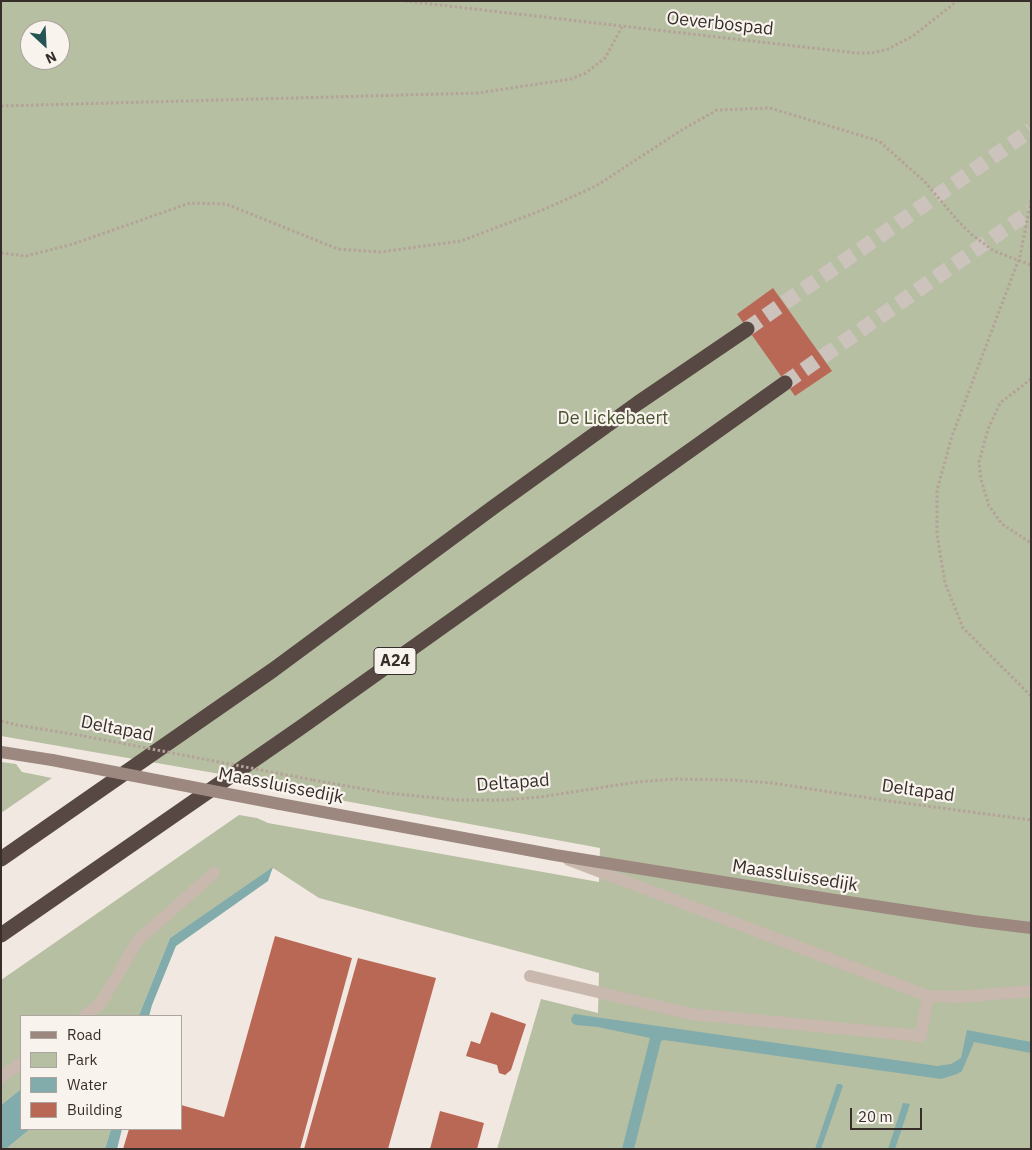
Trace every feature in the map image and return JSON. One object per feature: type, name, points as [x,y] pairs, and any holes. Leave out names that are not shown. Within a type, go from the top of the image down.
[{"type":"highway","points":[[1,858],[273,670],[638,403],[747,329]]},
{"type":"highway","name":"A24","points":[[1,935],[340,700],[785,383]]},
{"type":"street","name":"Maassluissedijk","points":[[1,752],[555,855],[974,922],[1031,928]]},
{"type":"lane","name":"Maassluissedijk","points":[[555,855],[928,996],[959,997],[1031,991]]},
{"type":"lane","points":[[85,1015],[101,1003],[138,940],[214,873]]},
{"type":"lane","points":[[530,976],[691,1014],[921,1036],[928,996]]},
{"type":"lane","points":[[1,1077],[20,1063]]},
{"type":"path","name":"Oeverbospad","points":[[405,1],[856,53],[872,53],[888,49],[913,36],[957,1]]},
{"type":"path","points":[[1,106],[478,93],[572,79],[586,73],[605,58],[622,27]]},
{"type":"path","points":[[1,253],[26,256],[73,244],[190,203],[226,204],[338,248],[380,252],[460,241],[545,209],[596,186],[680,131],[717,110],[770,108],[879,141],[925,182],[956,220],[971,234],[994,251],[1031,265]]},
{"type":"path","points":[[1031,201],[1018,260],[952,436],[937,490],[937,534],[945,583],[963,628],[1031,696]]},
{"type":"path","points":[[1031,379],[1000,403],[988,429],[979,462],[981,479],[989,506],[1002,524],[1031,543]]},
{"type":"path","name":"Deltapad","points":[[1,721],[313,780],[387,793],[431,798],[502,800],[540,797],[637,782],[675,779],[731,780],[772,783],[1031,820]]},
{"type":"green space","name":"De Lickebaert","points":[[1,1],[1031,1],[1031,1149],[497,1149],[541,999],[598,1013],[599,973],[319,898],[273,868],[170,938],[139,1015],[20,1015],[20,1090],[1,1105],[1,980],[239,815],[257,818],[268,823],[599,882],[600,848],[323,797],[324,792],[1,736]]},
{"type":"green space","points":[[1,762],[16,764],[22,772],[52,778],[1,813]]},
{"type":"green space","points":[[29,1130],[111,1130],[105,1149],[6,1149]]},
{"type":"water","points":[[273,867],[268,881],[176,946],[149,1015],[139,1015],[170,938]]},
{"type":"water","points":[[574,1014],[937,1066],[951,1064],[961,1058],[967,1030],[1031,1042],[1031,1053],[974,1042],[962,1071],[941,1079],[664,1040],[661,1041],[634,1149],[622,1149],[650,1038],[598,1027],[576,1025],[572,1023],[571,1019]]},
{"type":"water","points":[[837,1084],[843,1086],[821,1149],[815,1149]]},
{"type":"water","points":[[20,1090],[20,1130],[29,1130],[6,1149],[1,1149],[1,1105]]},
{"type":"water","points":[[903,1103],[910,1104],[895,1149],[888,1149]]},
{"type":"water","points":[[111,1130],[122,1130],[117,1149],[105,1149]]},
{"type":"building","points":[[773,288],[832,371],[795,396],[737,314]]},
{"type":"building","points":[[275,936],[352,958],[300,1149],[123,1149],[129,1130],[182,1130],[182,1105],[224,1117]]},
{"type":"building","points":[[358,958],[436,978],[388,1149],[304,1149]]},
{"type":"building","points":[[491,1012],[526,1024],[511,1070],[505,1075],[499,1073],[497,1065],[466,1056],[471,1041],[480,1044]]},
{"type":"building","points":[[440,1111],[484,1123],[477,1149],[430,1149]]},
{"type":"tunnel","points":[[747,329],[1031,130]]},
{"type":"tunnel","points":[[785,383],[1031,211]]}]
